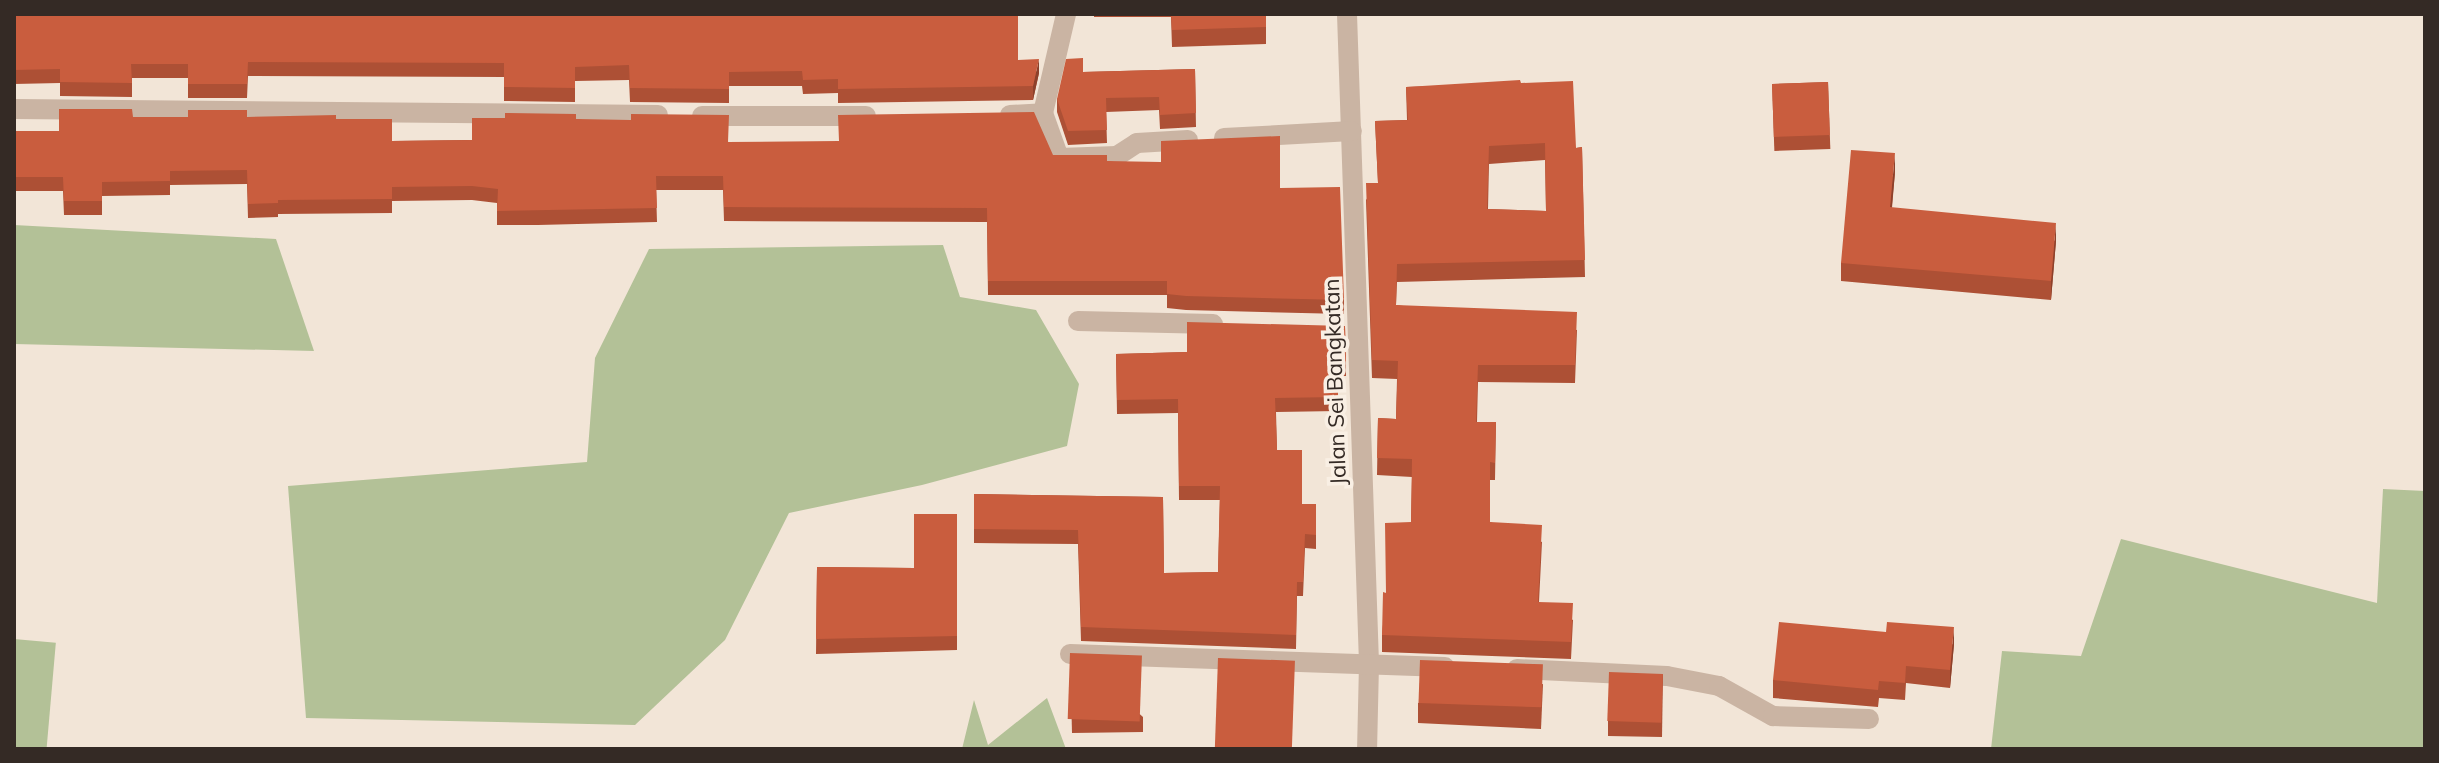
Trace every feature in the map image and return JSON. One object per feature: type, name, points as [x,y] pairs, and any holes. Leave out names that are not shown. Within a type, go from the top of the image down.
[{"type":"street","points":[[1066,14],[1043,113],[1059,158],[1117,156],[1137,143],[1352,131]]},
{"type":"street","name":"Jalan Sei Bangkatan","points":[[1347,14],[1352,131],[1350,327],[1369,664],[1367,749]]},
{"type":"street","points":[[14,109],[883,116]]},
{"type":"street","points":[[987,115],[1043,113]]},
{"type":"street","points":[[1078,321],[1233,324]]},
{"type":"street","points":[[1070,654],[1461,667]]},
{"type":"street","points":[[1492,668],[1667,676],[1719,686],[1773,716],[1869,719]]},
{"type":"green space","points":[[14,225],[276,239],[314,351],[14,344]]},
{"type":"green space","points":[[943,245],[960,297],[1036,310],[1079,384],[1067,446],[922,485],[789,513],[725,640],[635,725],[306,718],[288,486],[587,462],[595,358],[649,249]]},
{"type":"green space","points":[[2383,489],[2425,491],[2425,749],[1991,749],[2002,651],[2081,656],[2121,539],[2377,603]]},
{"type":"green space","points":[[14,639],[56,643],[47,749],[14,749]]},
{"type":"green space","points":[[1047,698],[1066,749],[962,749],[974,700],[988,745]]},
{"type":"building","points":[[14,14],[1018,14],[1018,60],[1039,59],[1033,86],[838,89],[838,79],[803,80],[802,71],[729,72],[729,89],[630,88],[629,65],[575,67],[575,88],[504,87],[504,63],[248,62],[247,84],[188,84],[188,64],[131,64],[132,83],[60,82],[60,69],[14,70]]},
{"type":"building","points":[[1171,14],[1266,14],[1266,27],[1172,30]]},
{"type":"building","points":[[1083,58],[1083,72],[1195,69],[1196,113],[1160,115],[1159,97],[1106,98],[1107,130],[1068,131],[1057,99],[1066,59]]},
{"type":"building","points":[[1520,80],[1521,83],[1573,81],[1576,148],[1582,147],[1585,260],[1397,264],[1396,305],[1577,312],[1575,365],[1478,365],[1476,422],[1496,422],[1495,463],[1490,462],[1490,522],[1542,525],[1538,602],[1573,603],[1571,642],[1382,635],[1383,592],[1386,593],[1385,523],[1411,522],[1412,459],[1377,458],[1378,418],[1396,419],[1398,361],[1372,360],[1366,183],[1378,183],[1375,121],[1408,120],[1406,87]],"holes":[[[1545,143],[1546,211],[1487,209],[1489,146]]]},
{"type":"building","points":[[1828,82],[1830,135],[1774,137],[1772,84]]},
{"type":"building","points":[[59,109],[132,109],[133,117],[188,117],[188,110],[247,110],[247,117],[336,115],[336,119],[392,119],[392,141],[472,140],[472,118],[505,118],[505,113],[576,114],[576,119],[631,120],[631,114],[729,115],[728,142],[839,141],[838,115],[1034,112],[1053,155],[1107,155],[1107,161],[1161,162],[1161,141],[1280,136],[1280,188],[1340,187],[1344,300],[1167,294],[1167,281],[988,281],[987,208],[724,207],[723,176],[656,176],[657,208],[497,211],[498,189],[472,186],[392,187],[392,199],[278,200],[278,203],[248,204],[247,170],[170,171],[170,181],[102,182],[102,201],[64,201],[63,177],[14,177],[14,131],[59,131]]},
{"type":"building","points":[[1851,150],[1895,153],[1890,207],[2056,223],[2051,281],[1841,263]]},
{"type":"building","points":[[1187,322],[1345,326],[1346,362],[1338,362],[1338,397],[1275,398],[1277,450],[1302,450],[1302,504],[1316,504],[1316,535],[1305,534],[1303,582],[1297,582],[1296,635],[1081,627],[1078,530],[974,529],[974,494],[1163,497],[1164,573],[1218,572],[1220,486],[1179,486],[1178,399],[1117,400],[1116,354],[1187,352]]},
{"type":"building","points":[[914,514],[957,514],[957,636],[816,639],[817,567],[914,568]]},
{"type":"building","points":[[1779,622],[1886,632],[1887,622],[1954,627],[1950,670],[1906,666],[1905,683],[1879,681],[1878,690],[1773,680]]},
{"type":"building","points":[[1070,653],[1142,656],[1140,721],[1068,719]]},
{"type":"building","points":[[1218,658],[1295,661],[1292,749],[1215,749]]},
{"type":"building","points":[[1420,660],[1543,664],[1541,707],[1418,703]]},
{"type":"building","points":[[1609,672],[1663,674],[1661,723],[1607,721]]}]
